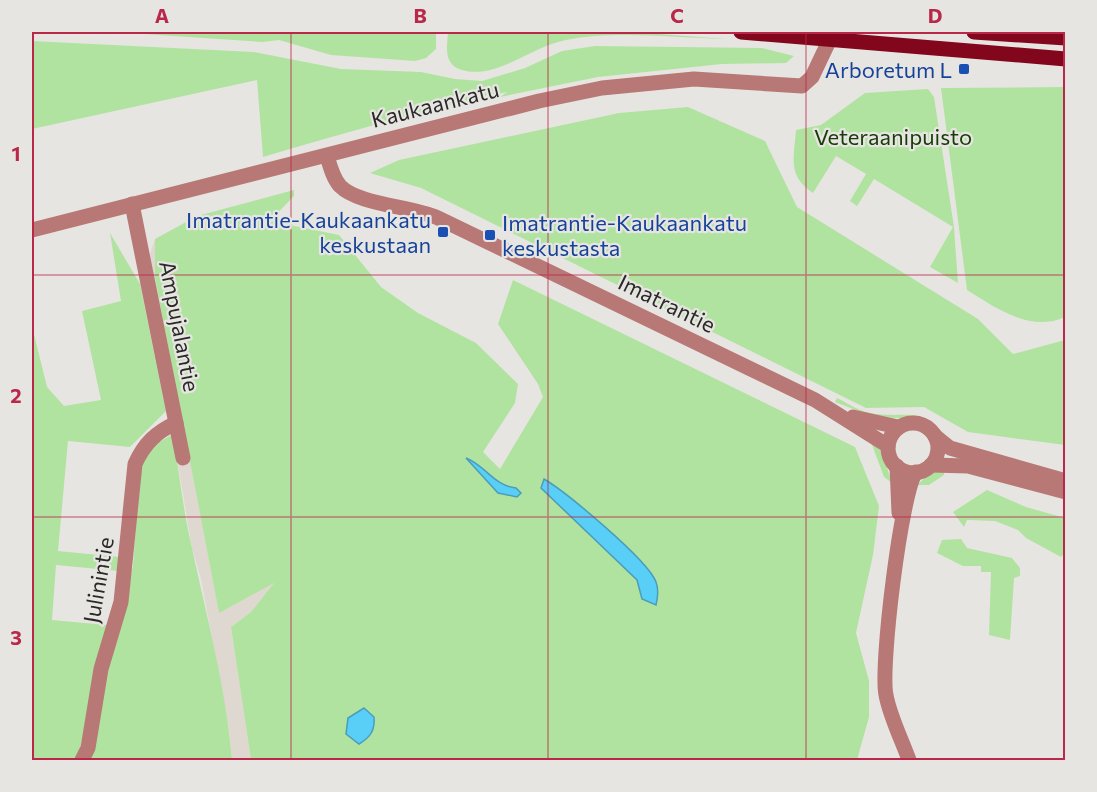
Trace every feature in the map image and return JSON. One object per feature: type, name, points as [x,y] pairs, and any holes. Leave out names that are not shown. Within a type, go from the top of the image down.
[{"type":"main road","points":[[741,32],[831,35],[1065,59]]},
{"type":"main road","points":[[974,32],[1065,38]]},
{"type":"street","name":"Kaukaankatu","points":[[32,230],[539,100],[602,88],[694,79],[802,86],[812,77],[831,35]]},
{"type":"street","name":"Imatrantie","points":[[327,156],[335,179],[350,194],[410,207],[438,218],[836,411],[888,446]]},
{"type":"street","name":"Ampujalantie","points":[[132,204],[183,458]]},
{"type":"street","name":"Imatrantie","points":[[836,411],[898,428]]},
{"type":"street","name":"Julinintie","points":[[82,760],[88,748],[100,669],[121,602],[135,464],[142,449],[149,441],[162,429],[176,423]]},
{"type":"street","points":[[916,472],[897,466],[890,457],[888,446],[898,428],[919,423],[931,430],[935,436],[938,451],[931,465]]},
{"type":"street","points":[[935,436],[957,450],[1065,481]]},
{"type":"street","points":[[909,760],[886,695],[890,611],[900,531],[911,480],[916,472],[931,465],[968,466],[1065,492]]},
{"type":"street","points":[[897,466],[900,531]]},
{"type":"shaded area","points":[[155,239],[155,278],[219,612],[275,582],[251,612],[231,627],[251,760],[232,760],[229,729],[201,579],[192,548],[173,434],[166,411],[140,284]]},
{"type":"green space","points":[[114,32],[436,32],[436,49],[426,58],[415,61],[331,55],[279,40],[263,42]]},
{"type":"green space","points":[[448,32],[632,32],[726,39],[646,35],[585,37],[553,43],[501,66],[475,72],[456,68],[449,60]]},
{"type":"green space","points":[[32,41],[254,52],[341,69],[421,72],[455,79],[482,81],[525,68],[562,51],[595,46],[762,48],[794,56],[786,63],[722,64],[598,77],[500,97],[507,92],[384,122],[263,157],[257,80],[32,129]]},
{"type":"green space","points":[[1065,87],[1065,317],[1039,322],[1002,311],[967,290],[941,88]]},
{"type":"green space","name":"Veteraanipuisto","points":[[928,89],[934,97],[954,227],[958,283],[930,267],[953,227],[874,179],[857,206],[850,201],[866,174],[836,156],[813,193],[799,180],[794,166],[796,130],[821,125],[865,93]]},
{"type":"green space","points":[[688,107],[765,141],[797,207],[978,319],[1013,354],[1065,340],[1065,445],[968,432],[924,407],[866,408],[421,188],[370,173],[399,160],[619,113]]},
{"type":"green space","points":[[294,190],[294,196],[270,221],[339,235],[381,287],[418,313],[476,343],[518,384],[515,403],[483,452],[500,469],[543,397],[538,384],[498,324],[513,280],[855,447],[879,506],[873,555],[856,633],[869,681],[869,717],[857,760],[251,760],[231,627],[251,612],[274,583],[219,613],[155,278],[155,239],[197,216]]},
{"type":"green space","points":[[110,233],[140,284],[166,411],[130,447],[68,441],[58,551],[120,557],[119,571],[56,565],[52,620],[107,625],[78,758],[76,760],[32,760],[32,326],[47,387],[64,406],[101,400],[82,311],[121,301]]},
{"type":"green space","points":[[837,398],[866,412],[923,417],[950,440],[922,419],[874,417],[835,402]]},
{"type":"green space","points":[[173,434],[189,534],[221,680],[232,760],[87,760],[133,566],[140,465],[156,444]]},
{"type":"green space","points":[[871,442],[882,452],[892,483],[884,477]]},
{"type":"green space","points":[[944,470],[944,475],[929,485],[917,485],[930,473]]},
{"type":"green space","points":[[987,490],[1026,507],[1065,518],[1065,553],[1061,557],[1026,538],[1018,530],[995,521],[967,520],[964,527],[953,512]]},
{"type":"green space","points":[[961,539],[967,548],[1012,558],[1020,568],[1020,576],[1014,578],[1010,640],[989,635],[991,572],[981,572],[981,566],[963,566],[937,553],[942,540]]},
{"type":"water","points":[[466,458],[521,493],[517,497],[498,493]]},
{"type":"water","points":[[544,479],[570,497],[638,558],[656,582],[658,594],[656,605],[642,599],[637,580],[541,488]]},
{"type":"water","points":[[364,708],[374,717],[374,726],[367,739],[359,744],[346,734],[348,718]]},
{"type":"place","name":"Arboretum L","points":[[964,69]]},
{"type":"place","name":"Imatrantie-Kaukaankatu keskustaan","points":[[443,232]]},
{"type":"place","name":"Imatrantie-Kaukaankatu keskustasta","points":[[490,235]]}]
